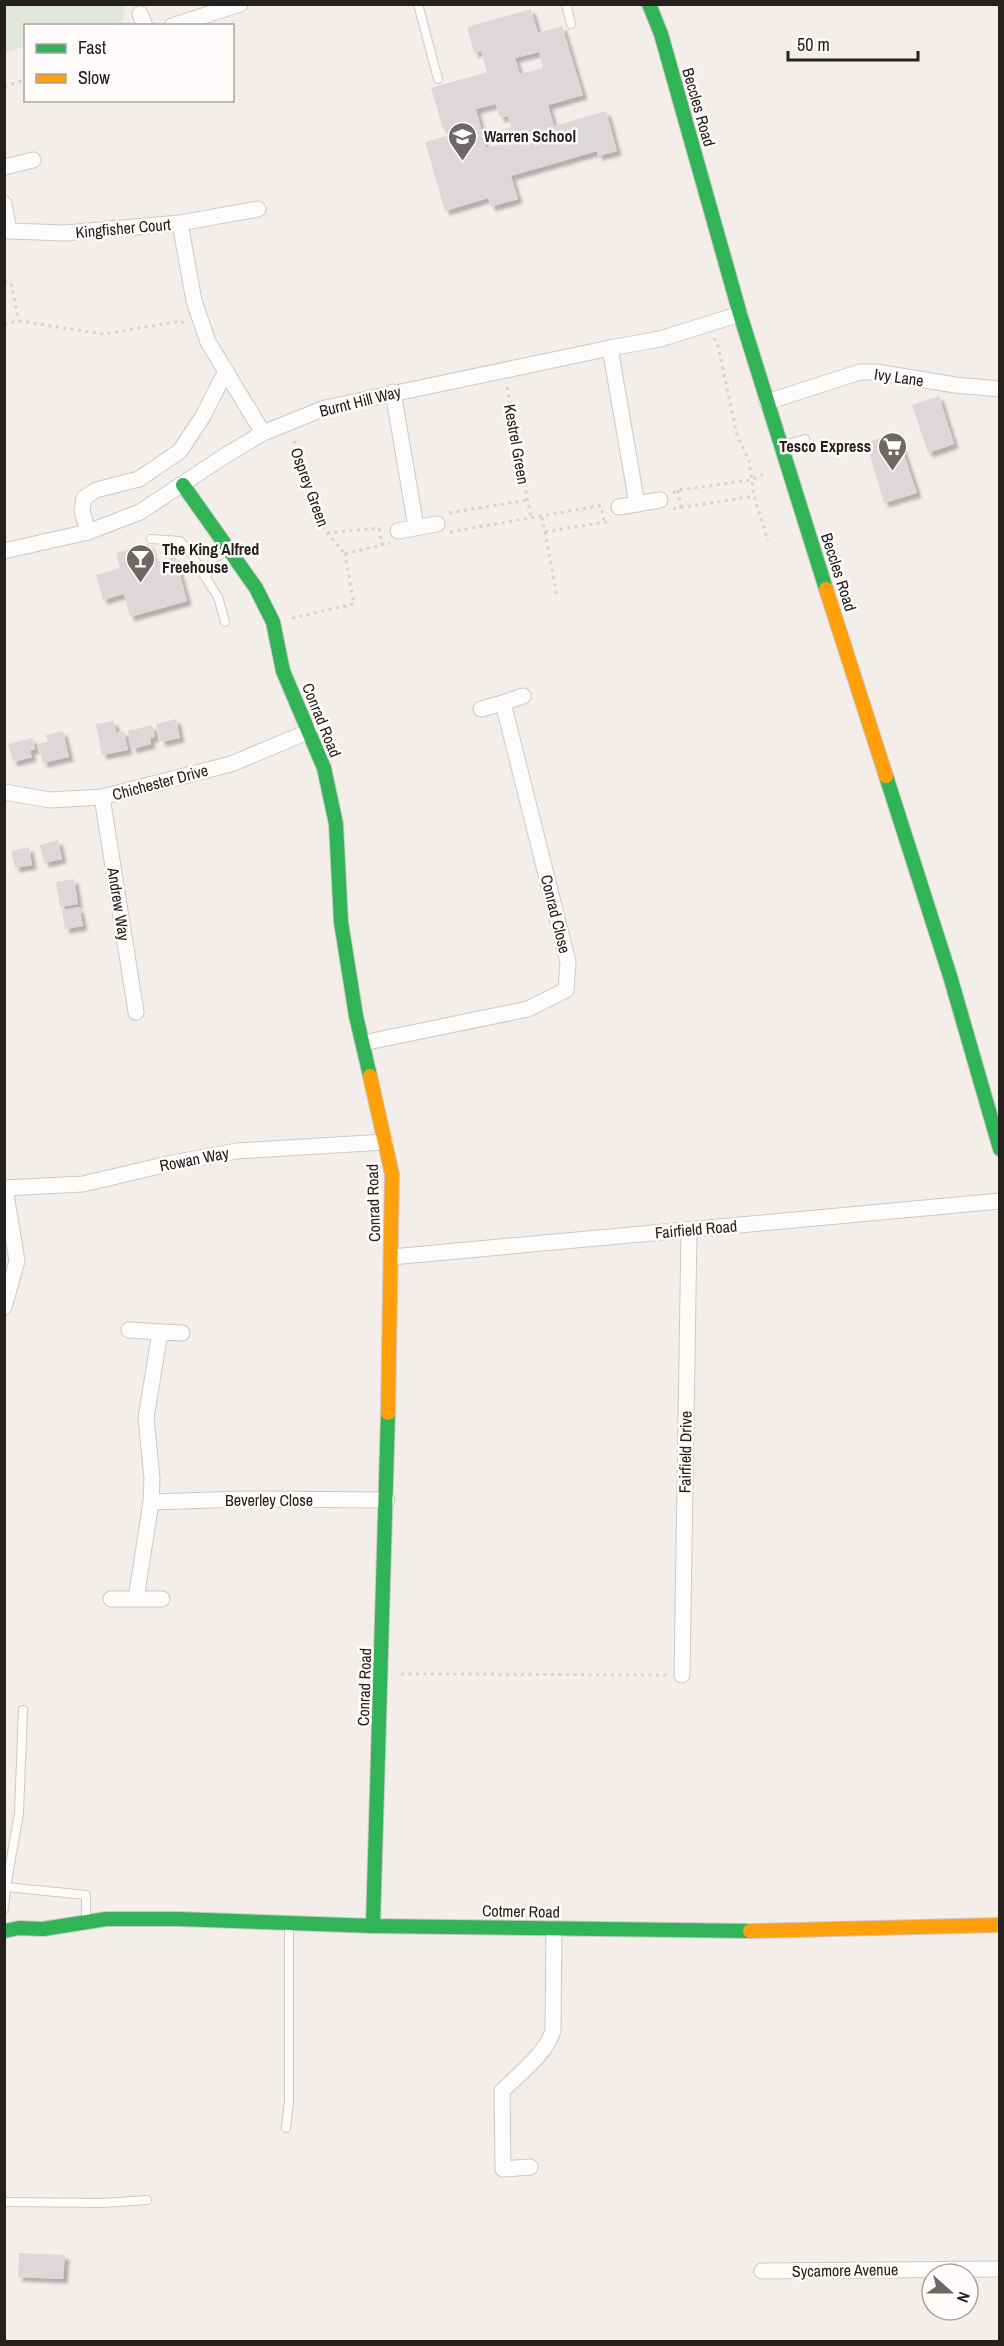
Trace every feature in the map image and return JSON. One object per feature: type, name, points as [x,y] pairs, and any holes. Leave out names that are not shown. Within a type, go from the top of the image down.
[{"type":"main road","name":"Beccles Road","points":[[649,4],[661,33],[780,447],[950,976],[991,1113],[999,1149]]},
{"type":"main road","name":"Conrad Road","points":[[183,485],[256,588],[273,622],[283,671],[324,768],[336,824],[341,922],[356,1016],[392,1174],[387,1500],[373,1926]]},
{"type":"main road","name":"Cotmer Road","points":[[4,1931],[20,1928],[44,1929],[106,1919],[373,1926],[762,1931],[999,1925]]},
{"type":"main road","name":"Cotmer Road","points":[[4,1946],[44,1929]]},
{"type":"street","points":[[178,24],[240,4]]},
{"type":"street","points":[[4,167],[33,160]]},
{"type":"street","name":"Kingfisher Court","points":[[4,204],[7,233],[66,233],[180,223],[194,302],[208,342],[262,433]]},
{"type":"street","points":[[180,223],[258,209]]},
{"type":"street","name":"Burnt Hill Way","points":[[4,551],[88,532],[140,512],[223,456],[262,433],[325,408],[393,392],[660,339],[740,314]]},
{"type":"street","points":[[610,348],[637,504]]},
{"type":"street","name":"Ivy Lane","points":[[767,402],[860,372],[876,372],[955,385],[999,388]]},
{"type":"street","points":[[88,532],[82,511],[84,498],[96,490],[139,479],[180,452],[203,416],[225,373]]},
{"type":"street","points":[[393,392],[416,527]]},
{"type":"street","points":[[619,507],[660,500]]},
{"type":"street","points":[[396,537],[416,527],[441,524]]},
{"type":"street","points":[[481,709],[523,696]]},
{"type":"street","name":"Conrad Close","points":[[363,1043],[528,1010],[566,990],[568,962],[503,703]]},
{"type":"street","name":"Chichester Drive","points":[[4,792],[50,800],[102,797],[231,764],[310,731]]},
{"type":"street","name":"Andrew Way","points":[[102,797],[136,1012]]},
{"type":"street","name":"Rowan Way","points":[[5,1188],[83,1184],[172,1163],[237,1151],[385,1142]]},
{"type":"street","points":[[4,1307],[17,1261],[5,1188]]},
{"type":"street","name":"Fairfield Road","points":[[392,1257],[999,1201]]},
{"type":"street","name":"Fairfield Drive","points":[[682,1675],[689,1230]]},
{"type":"street","points":[[129,1330],[182,1333]]},
{"type":"street","points":[[136,1599],[151,1503],[153,1479],[146,1419],[160,1332]]},
{"type":"street","name":"Beverley Close","points":[[151,1503],[244,1499],[387,1500]]},
{"type":"street","points":[[111,1599],[162,1599]]},
{"type":"street","points":[[530,2167],[503,2169],[502,2091],[542,2051],[553,2031],[554,1929]]},
{"type":"street","name":"Sycamore Avenue","points":[[762,2271],[999,2268]]},
{"type":"lane","points":[[418,4],[438,79]]},
{"type":"lane","points":[[566,4],[572,24]]},
{"type":"lane","points":[[780,447],[806,439]]},
{"type":"lane","points":[[151,539],[180,541],[192,555],[218,597],[225,622]]},
{"type":"lane","points":[[204,575],[234,557]]},
{"type":"lane","points":[[4,1908],[19,1813],[23,1710]]},
{"type":"lane","points":[[6,1887],[86,1895],[86,1922]]},
{"type":"lane","points":[[286,2128],[289,2101],[289,1923]]},
{"type":"lane","points":[[4,2202],[104,2203],[147,2200]]},
{"type":"path","points":[[4,86],[24,81]]},
{"type":"path","points":[[4,282],[11,283],[20,321]]},
{"type":"path","points":[[4,324],[20,321],[104,334],[181,321],[185,324],[201,321]]},
{"type":"path","points":[[706,325],[718,346],[737,435],[748,460],[754,496],[768,542]]},
{"type":"path","name":"Kestrel Green","points":[[507,387],[531,519]]},
{"type":"path","name":"Osprey Green","points":[[294,441],[311,486],[319,517],[327,533],[345,554]]},
{"type":"path","points":[[752,480],[678,490],[681,507],[754,496]]},
{"type":"path","points":[[441,524],[527,500]]},
{"type":"path","points":[[441,524],[531,519],[601,505],[604,522]]},
{"type":"path","points":[[542,517],[557,596]]},
{"type":"path","points":[[327,533],[379,528],[382,545]]},
{"type":"path","points":[[273,622],[354,604],[345,554],[382,545],[396,537]]},
{"type":"path","points":[[381,1674],[682,1675]]},
{"type":"shaded area","points":[[123,4],[125,9],[121,24],[24,24],[24,46],[5,53],[5,5]]},
{"type":"building","points":[[531,9],[538,33],[562,26],[583,95],[548,105],[554,126],[606,111],[617,151],[598,156],[597,151],[511,176],[518,199],[491,207],[488,198],[445,211],[425,142],[449,135],[447,128],[443,129],[431,88],[487,72],[481,51],[474,53],[467,27]],"holes":[[[539,52],[543,68],[520,74],[515,58]],[[496,104],[500,118],[508,116],[511,127],[501,130],[504,143],[486,148],[476,109]]]},
{"type":"building","points":[[939,396],[954,444],[928,453],[912,405]]},
{"type":"building","name":"Tesco Express","points":[[897,433],[917,493],[884,503],[868,449],[873,440]]},
{"type":"building","name":"The King Alfred Freehouse","points":[[149,544],[154,562],[175,557],[187,601],[130,617],[124,594],[103,600],[96,575],[120,568],[116,553]]},
{"type":"building","points":[[176,719],[180,738],[161,742],[156,724]]},
{"type":"building","points":[[114,721],[116,733],[124,731],[128,750],[102,755],[96,724]]},
{"type":"building","points":[[152,725],[155,737],[150,738],[151,744],[132,749],[128,731]]},
{"type":"building","points":[[63,731],[69,757],[43,763],[38,744],[48,742],[46,735]]},
{"type":"building","points":[[32,738],[35,749],[30,751],[32,757],[13,762],[8,744]]},
{"type":"building","points":[[58,840],[62,859],[44,863],[40,845]]},
{"type":"building","points":[[29,847],[32,865],[15,868],[11,851]]},
{"type":"building","points":[[74,879],[78,904],[60,907],[56,882]]},
{"type":"building","points":[[79,907],[83,926],[65,929],[62,910]]},
{"type":"building","points":[[19,2253],[65,2255],[63,2279],[18,2277]]},
{"type":"traffic: fast","points":[[649,4],[661,34],[740,314],[826,589]]},
{"type":"traffic: fast","points":[[183,485],[256,588],[273,622],[283,671],[324,768],[336,824],[341,922],[356,1016],[370,1076]]},
{"type":"traffic: fast","points":[[886,776],[950,976],[1000,1149]]},
{"type":"traffic: fast","points":[[373,1926],[388,1413]]},
{"type":"traffic: fast","points":[[4,1931],[19,1928],[43,1929],[106,1919],[178,1919],[373,1926],[750,1931]]},
{"type":"traffic: slow","points":[[826,589],[886,776]]},
{"type":"traffic: slow","points":[[370,1076],[392,1174],[388,1413]]},
{"type":"traffic: slow","points":[[750,1931],[1000,1925]]},
{"type":"place","name":"Warren School","points":[[463,162]]},
{"type":"place","name":"Tesco Express","points":[[892,472]]},
{"type":"place","name":"The King Alfred Freehouse","points":[[141,584]]}]
